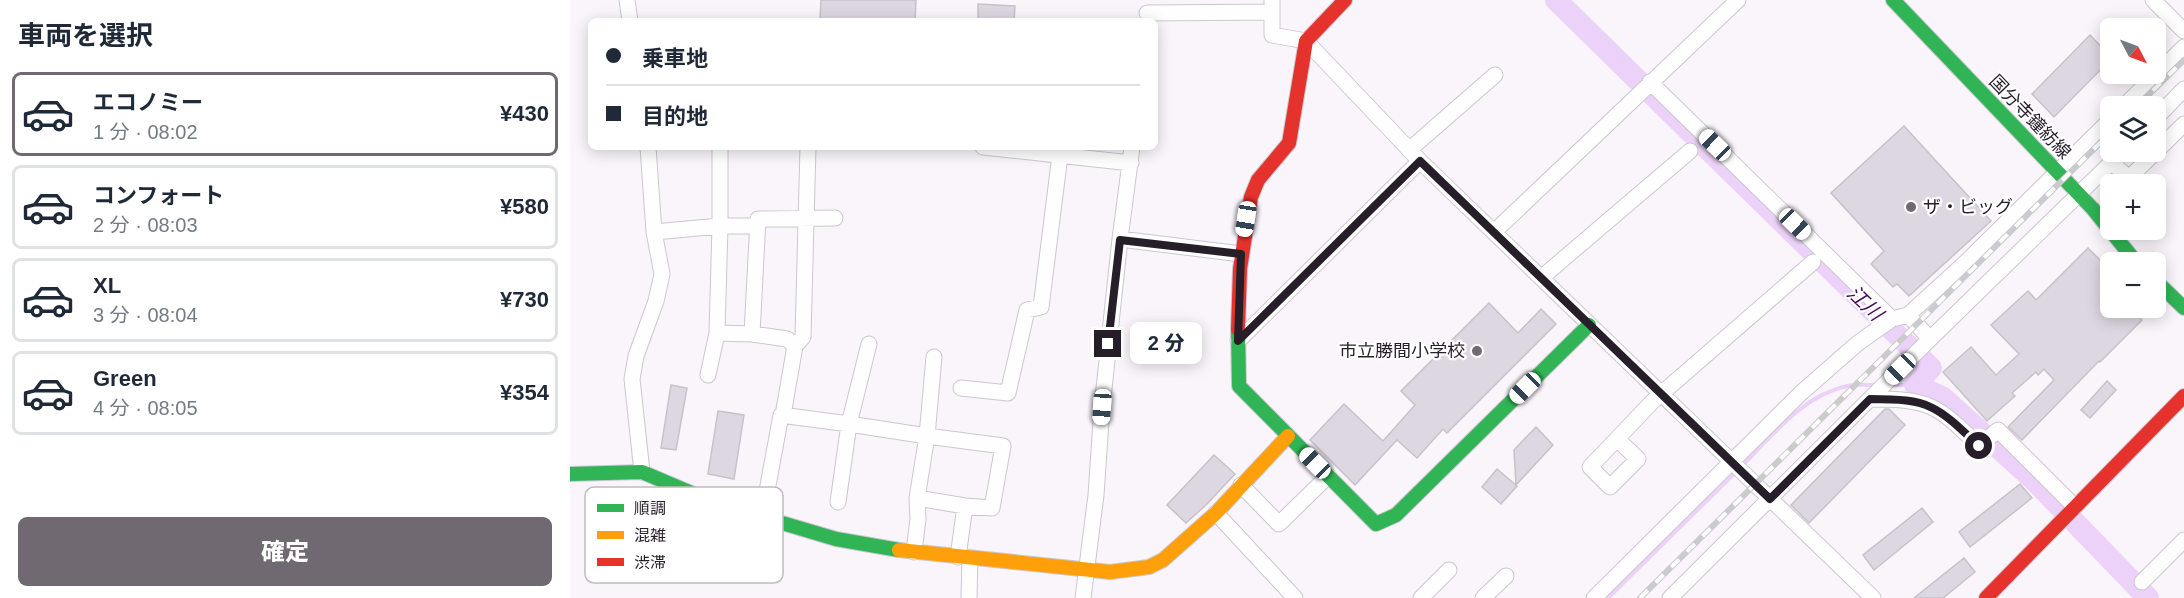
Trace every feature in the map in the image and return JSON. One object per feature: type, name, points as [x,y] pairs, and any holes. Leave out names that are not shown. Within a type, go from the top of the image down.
[{"type":"street","points":[[627,0],[630,18]]},
{"type":"street","points":[[1345,0],[1306,40],[1289,143],[1283,154],[1257,183],[1249,201],[1241,254],[1239,386],[1376,524],[1396,515],[1589,325]]},
{"type":"street","points":[[1494,232],[1738,0]]},
{"type":"street","name":"国分寺鐘紡線","points":[[1893,0],[2059,172],[2127,252]]},
{"type":"street","points":[[2153,0],[2184,31]]},
{"type":"street","points":[[1146,11],[1272,6],[1272,35],[1306,40],[1414,155],[1873,598]]},
{"type":"street","points":[[2134,96],[2184,47]]},
{"type":"street","points":[[1238,341],[1414,155],[1495,75]]},
{"type":"street","points":[[1650,82],[1892,319]]},
{"type":"street","points":[[2166,108],[2184,89]]},
{"type":"street","points":[[2166,142],[2184,124]]},
{"type":"street","points":[[1594,598],[1801,393],[1858,343],[1892,319],[1908,315],[2100,130]]},
{"type":"street","points":[[642,472],[632,379],[636,356],[656,301],[662,274],[654,232],[648,150]]},
{"type":"street","points":[[708,375],[717,333],[720,150]]},
{"type":"street","points":[[768,487],[795,346],[803,337],[808,150]]},
{"type":"street","points":[[1042,150],[1061,151],[1131,163]]},
{"type":"street","points":[[1083,598],[1096,495],[1102,407],[1120,240],[1132,150]]},
{"type":"street","points":[[961,388],[1008,393],[1027,310],[1041,307],[1061,151]]},
{"type":"street","points":[[1541,278],[1690,151]]},
{"type":"street","points":[[1670,598],[2111,162]]},
{"type":"street","points":[[2119,162],[2129,178],[2145,162]]},
{"type":"street","points":[[752,334],[758,219],[835,218]]},
{"type":"street","points":[[654,232],[720,226],[758,226]]},
{"type":"street","points":[[1120,240],[1241,254]]},
{"type":"street","points":[[1617,439],[1654,400],[1814,262]]},
{"type":"street","points":[[2166,291],[2184,308]]},
{"type":"street","points":[[1908,315],[1930,339]]},
{"type":"street","points":[[717,333],[752,334],[787,339],[795,346]]},
{"type":"street","points":[[838,502],[849,424],[869,344]]},
{"type":"street","points":[[914,552],[918,519],[917,498],[927,436],[934,357]]},
{"type":"street","points":[[1986,598],[2184,396]]},
{"type":"street","points":[[1870,399],[1906,399],[1929,405],[1947,414],[1979,446],[1998,430],[2075,507]]},
{"type":"street","points":[[783,415],[1003,446],[992,508],[917,498]]},
{"type":"street","points":[[783,524],[836,539],[964,558],[1086,571],[1110,572],[1149,567],[1163,560],[1216,513],[1288,436]]},
{"type":"street","points":[[570,474],[642,472],[677,487]]},
{"type":"street","points":[[1240,485],[1279,524],[1328,476]]},
{"type":"street","points":[[965,506],[964,558],[969,598]]},
{"type":"street","points":[[1216,513],[1295,598]]},
{"type":"street","points":[[2142,582],[2184,540]]},
{"type":"street","points":[[1420,598],[1449,570]]},
{"type":"street","points":[[1483,598],[1506,576]]},
{"type":"building","points":[[821,0],[916,0],[915,18],[820,18]]},
{"type":"building","points":[[978,4],[1015,6],[1014,18],[978,18]]},
{"type":"building","points":[[2090,35],[2100,46],[2100,70],[2054,117],[2032,94]]},
{"type":"building","name":"ザ・ビッグ","points":[[1904,126],[1991,221],[1909,296],[1897,284],[1893,287],[1871,264],[1884,251],[1831,193]]},
{"type":"building","points":[[2088,248],[2100,260],[2100,318],[2140,318],[2142,320],[2022,440],[2008,427],[2054,380],[2044,369],[2038,375],[2036,372],[2012,393],[2015,396],[1987,421],[1943,372],[1971,347],[1996,375],[2019,354],[1991,325],[2028,291],[2036,300]]},
{"type":"building","points":[[1489,303],[1518,333],[1541,309],[1556,324],[1447,433],[1443,429],[1417,458],[1397,440],[1355,485],[1310,440],[1344,404],[1383,441],[1415,405],[1401,391]]},
{"type":"building","points":[[2107,381],[2116,390],[2090,418],[2081,410]]},
{"type":"building","points":[[671,385],[687,388],[676,450],[661,448]]},
{"type":"building","points":[[1885,409],[1889,409],[1905,425],[1809,523],[1791,505]]},
{"type":"building","points":[[718,411],[744,415],[734,479],[708,474]]},
{"type":"building","points":[[1536,427],[1553,445],[1516,485],[1514,450]]},
{"type":"building","points":[[1214,455],[1235,474],[1186,523],[1167,505]]},
{"type":"building","points":[[1497,469],[1517,486],[1501,504],[1482,487]]},
{"type":"building","points":[[2020,484],[2032,498],[1970,547],[1959,532]]},
{"type":"building","points":[[1922,508],[1933,522],[1874,570],[1863,555]]},
{"type":"building","points":[[1964,558],[1975,572],[1943,598],[1914,598]]},
{"type":"waterway","name":"江川","points":[[1556,0],[1931,368],[1915,385],[1942,397],[2033,479],[2148,598]]},
{"type":"waterway","points":[[1741,467],[1789,418],[1816,398],[1847,386],[1875,385]]},
{"type":"waterway","points":[[1892,385],[1915,385]]},
{"type":"waterway","points":[[1608,598],[1736,472]]},
{"type":"railway","points":[[2147,96],[2184,60]]},
{"type":"railway","points":[[1640,598],[2100,143]]},
{"type":"traffic: fast","points":[[1893,0],[2093,209],[2128,252]]},
{"type":"traffic: fast","points":[[2166,291],[2184,308]]},
{"type":"traffic: fast","points":[[1238,329],[1239,386],[1376,524],[1396,515],[1589,325]]},
{"type":"traffic: fast","points":[[570,474],[642,472],[677,487]]},
{"type":"traffic: fast","points":[[783,523],[836,539],[899,550]]},
{"type":"traffic: slow","points":[[899,550],[1110,572],[1149,567],[1163,560],[1216,513],[1288,436]]},
{"type":"traffic: jam","points":[[1238,329],[1240,269],[1251,197],[1258,180],[1289,143],[1306,41],[1345,0]]},
{"type":"traffic: jam","points":[[1986,598],[2184,396]]},
{"type":"place","name":"ザ・ビッグ","points":[[1911,207]]},
{"type":"place","name":"市立勝間小学校","points":[[1477,351]]},
{"type":"route","points":[[1108,344],[1120,240],[1241,254],[1238,341],[1420,161],[1770,499],[1870,399],[1906,399],[1929,405],[1947,414],[1979,446]]}]
